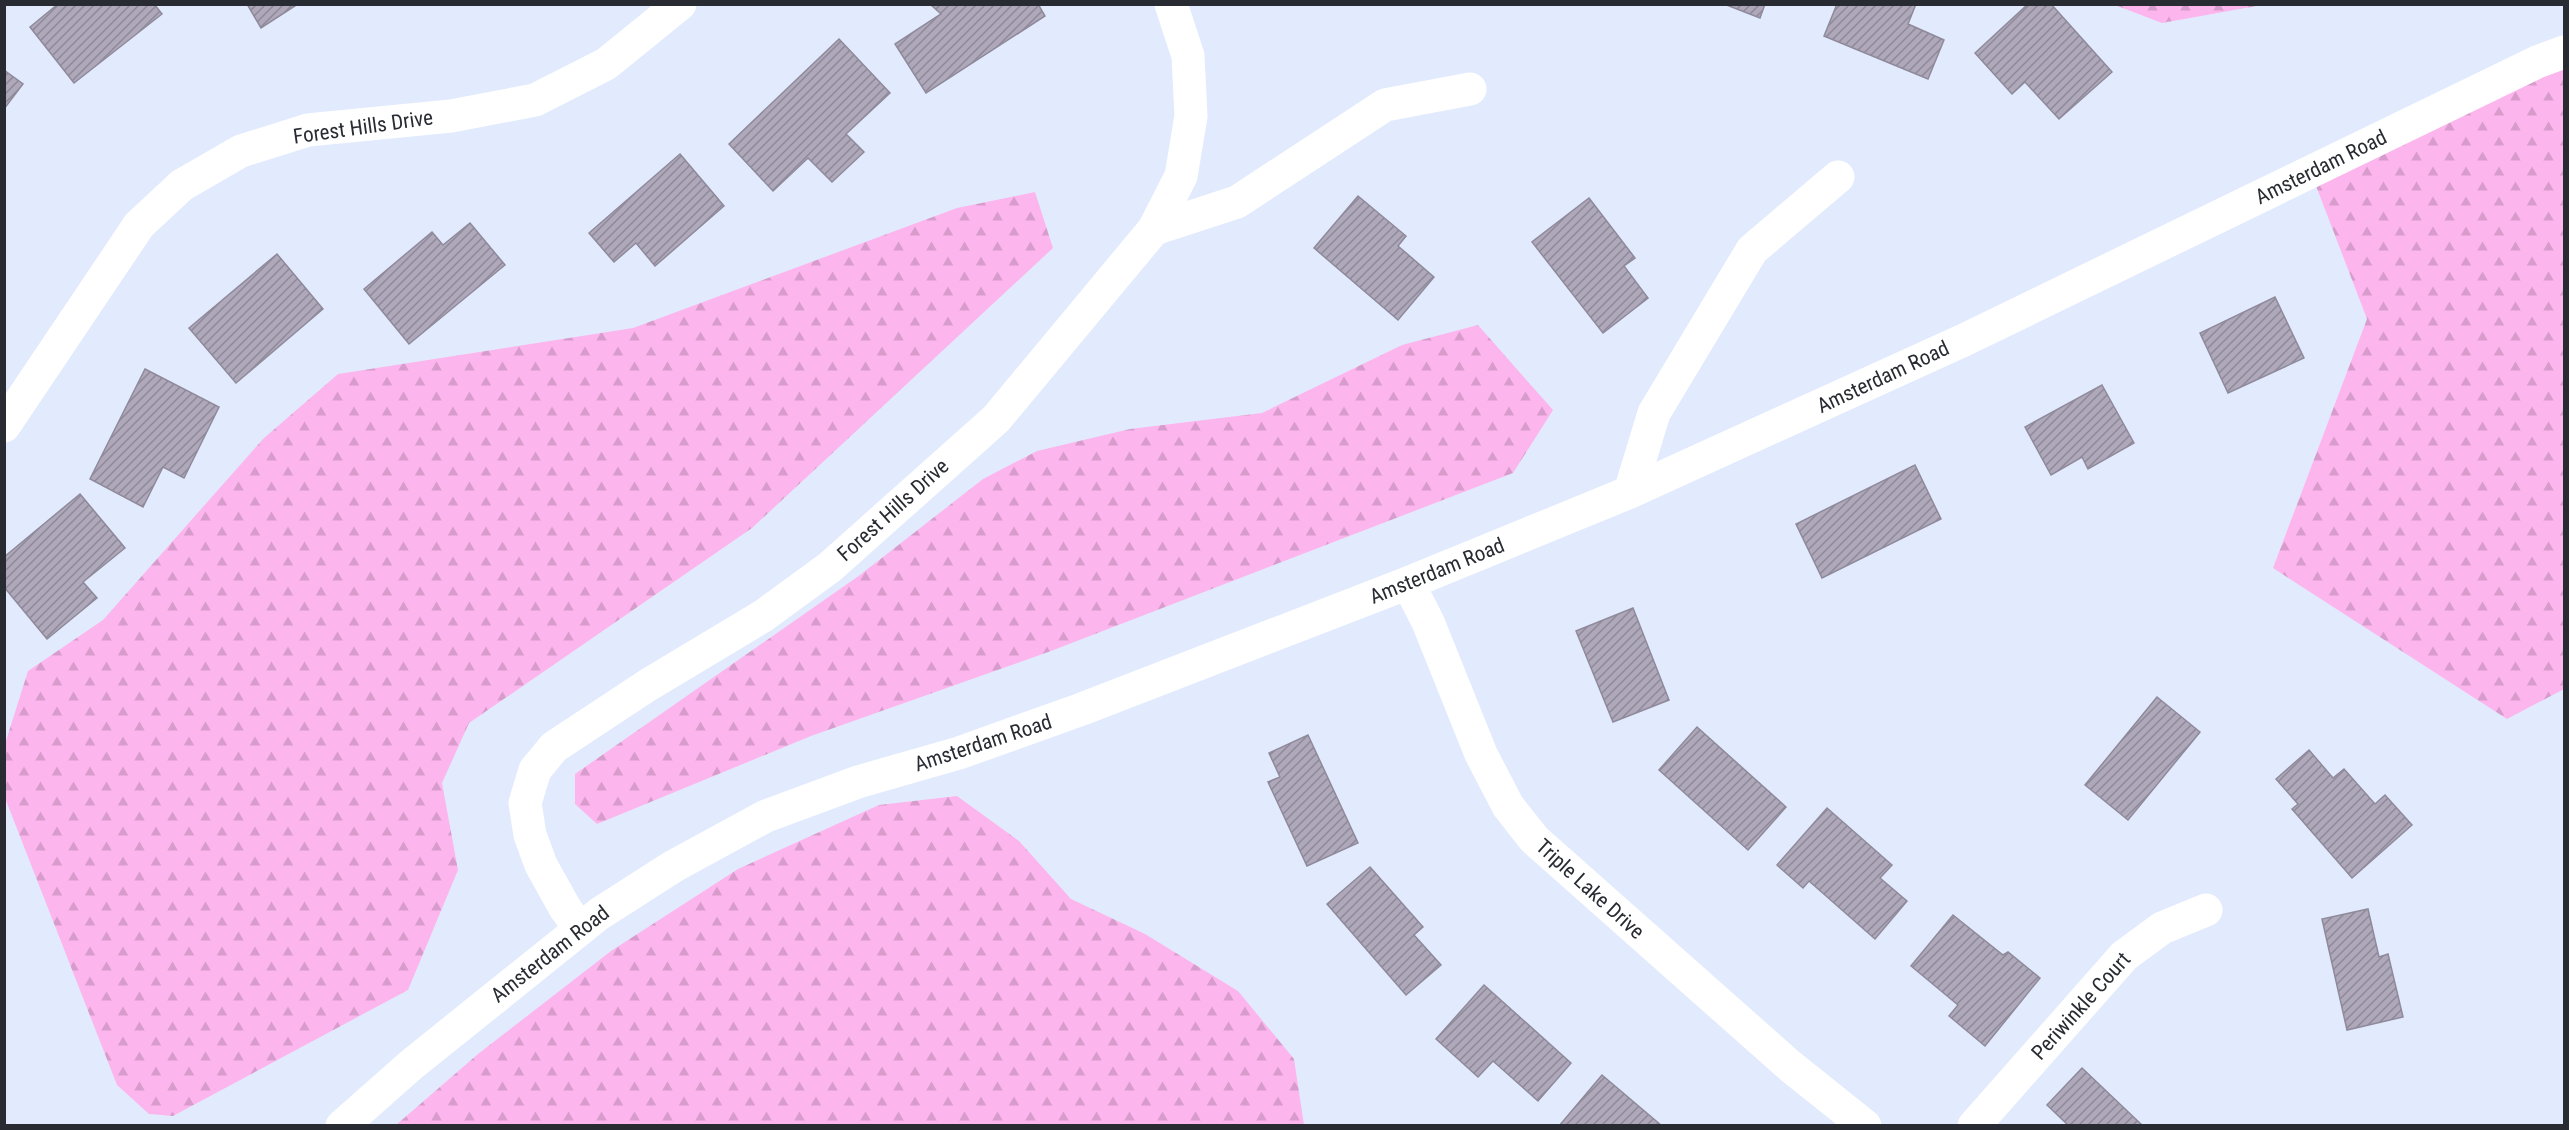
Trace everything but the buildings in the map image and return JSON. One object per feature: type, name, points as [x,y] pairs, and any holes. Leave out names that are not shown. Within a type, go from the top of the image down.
[{"type":"street","name":"Forest Hills Drive","points":[[4,426],[139,225],[182,185],[241,151],[308,130],[451,116],[535,100],[606,64],[680,4]]},
{"type":"street","name":"Forest Hills Drive","points":[[580,929],[541,866],[530,835],[525,803],[536,770],[554,747],[648,685],[762,616],[830,567],[996,419],[1154,229],[1180,176],[1191,116],[1188,56],[1171,4]]},
{"type":"street","name":"Amsterdam Road","points":[[342,1125],[552,949],[599,914],[674,866],[766,816],[858,782],[959,753],[1082,709],[1408,583],[1630,492],[1964,340],[2538,62],[2565,52]]},
{"type":"street","points":[[1154,229],[1237,202],[1385,105],[1470,89]]},
{"type":"street","points":[[1630,492],[1654,413],[1752,250],[1838,177]]},
{"type":"street","name":"Triple Lake Drive","points":[[1408,583],[1428,622],[1481,754],[1508,806],[1534,839],[1790,1066],[1843,1119]]},
{"type":"street","name":"Periwinkle Court","points":[[1974,1125],[2124,956],[2162,928],[2206,910]]},
{"type":"green space","points":[[2115,5],[2262,5],[2162,23]]},
{"type":"green space","points":[[2564,52],[2564,689],[2507,719],[2273,568],[2367,319],[2313,178]]},
{"type":"green space","points":[[1035,192],[1053,248],[752,528],[469,723],[442,783],[458,870],[408,990],[173,1116],[149,1114],[117,1085],[5,798],[5,744],[28,671],[103,620],[263,439],[338,374],[633,328],[957,208]]},
{"type":"green space","points":[[1478,325],[1553,410],[1513,473],[1051,651],[811,736],[597,824],[575,804],[575,774],[860,575],[983,479],[1037,451],[1130,429],[1262,413],[1402,345]]},
{"type":"green space","points":[[957,796],[1019,841],[1071,899],[1145,934],[1238,991],[1294,1059],[1304,1125],[396,1125],[478,1054],[611,951],[738,869],[879,805]]}]
